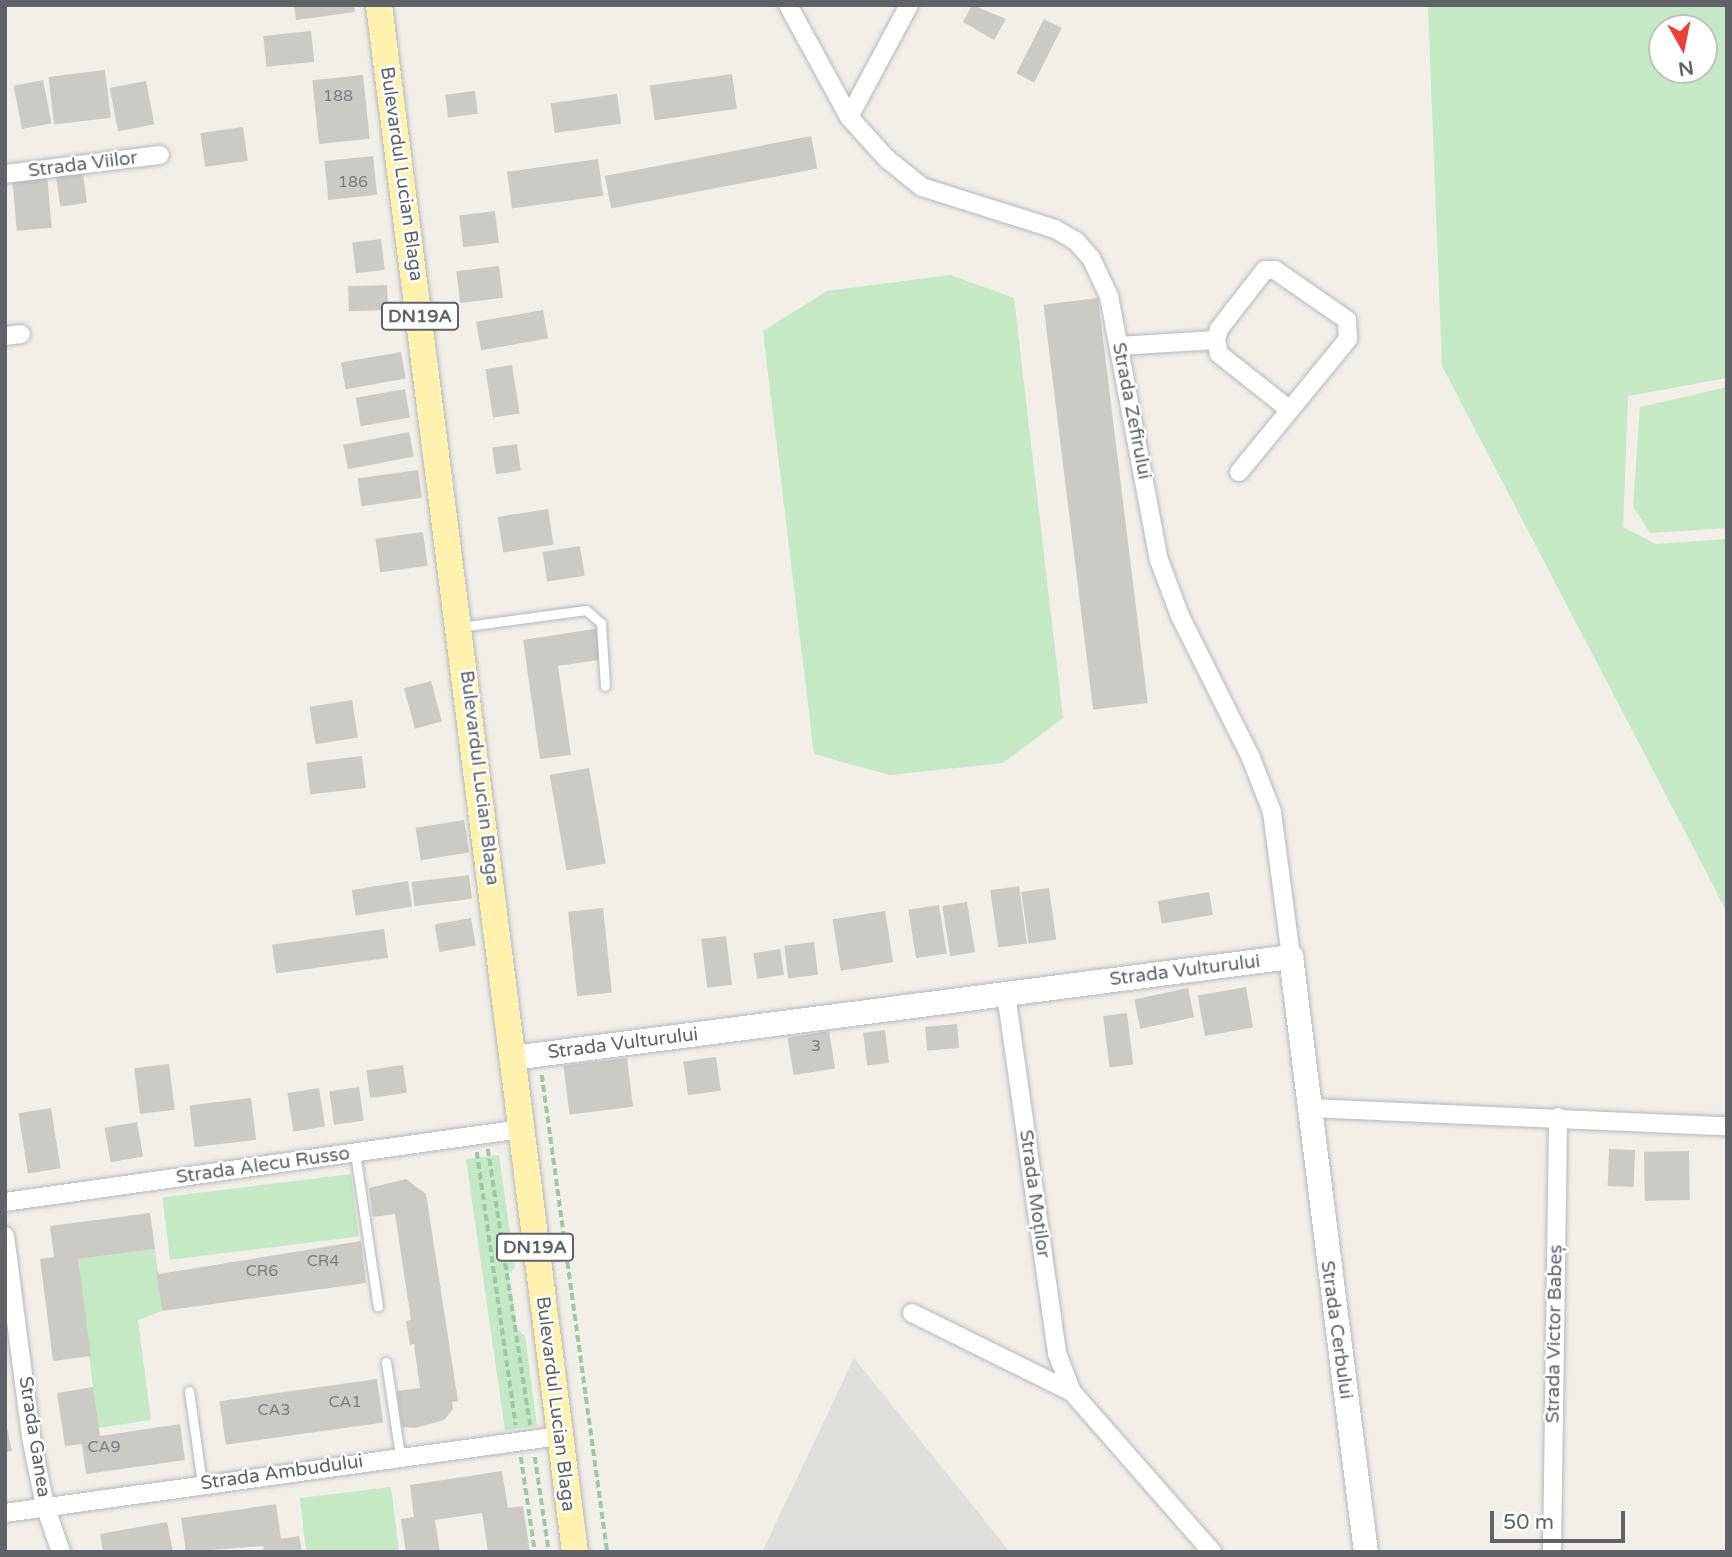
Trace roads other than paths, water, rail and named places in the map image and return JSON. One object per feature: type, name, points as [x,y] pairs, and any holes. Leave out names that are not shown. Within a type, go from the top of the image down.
[{"type":"main road","name":"Bulevardul Lucian Blaga","points":[[379,5],[460,627],[575,1552]]},
{"type":"street","name":"Strada Zefirului","points":[[788,5],[849,117],[887,159],[922,187],[1055,229],[1076,241],[1091,258],[1109,296],[1159,560],[1180,616],[1251,758],[1272,812],[1291,957]]},
{"type":"street","points":[[849,117],[909,5]]},
{"type":"street","name":"Strada Viilor","points":[[5,174],[160,155]]},
{"type":"street","points":[[1239,472],[1348,340],[1347,320],[1275,270],[1265,270],[1219,328],[1216,340],[1219,354],[1290,410]]},
{"type":"street","points":[[1119,346],[1216,340]]},
{"type":"street","points":[[1291,957],[1307,1108],[1727,1126]]},
{"type":"street","name":"Strada Vulturului","points":[[513,1058],[1291,957]]},
{"type":"street","name":"Strada Moților","points":[[1006,994],[1057,1353],[1072,1392],[1212,1552]]},
{"type":"street","name":"Strada Cerbului","points":[[1307,1108],[1366,1552]]},
{"type":"street","name":"Strada Victor Babeș","points":[[1552,1552],[1558,1117]]},
{"type":"street","name":"Strada Alecu Russo","points":[[5,1202],[521,1129]]},
{"type":"street","name":"Strada Ganea","points":[[5,1236],[31,1437],[45,1506],[61,1552]]},
{"type":"street","name":"Strada Moților","points":[[912,1313],[1072,1392]]},
{"type":"street","name":"Strada Ambudului","points":[[5,1513],[559,1436]]},
{"type":"lane","points":[[460,627],[586,610],[601,623],[605,686]]},
{"type":"lane","points":[[355,1153],[377,1306]]},
{"type":"lane","points":[[386,1362],[400,1456]]},
{"type":"lane","points":[[189,1391],[202,1484]]}]
